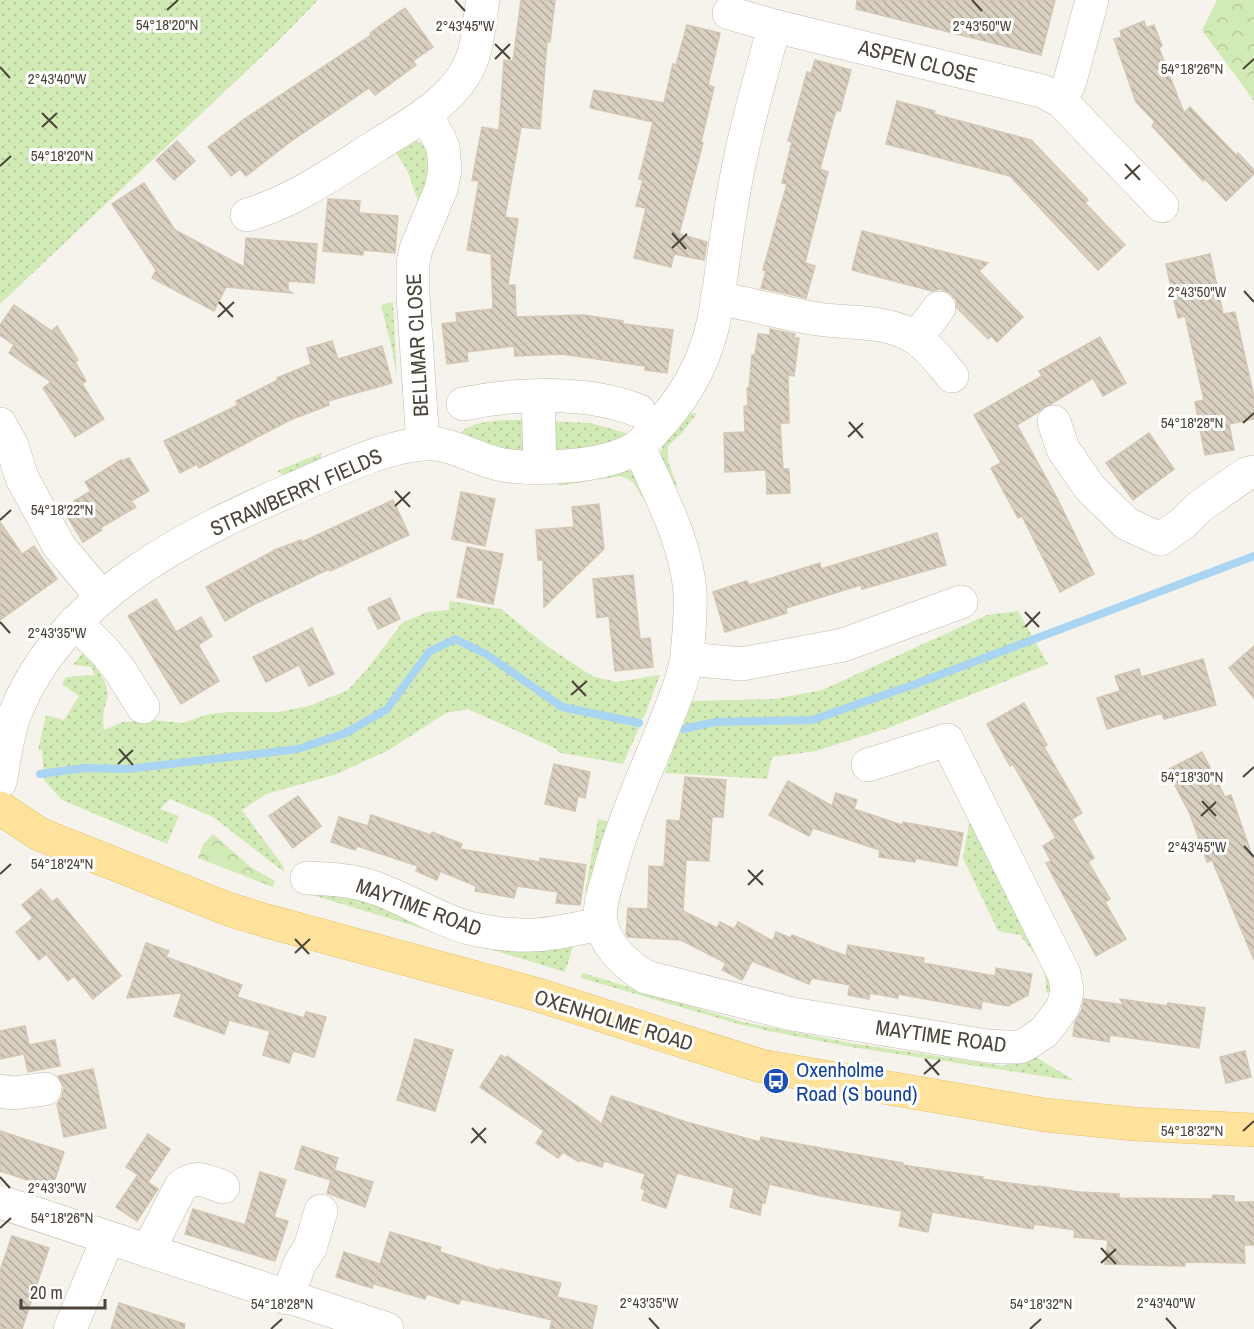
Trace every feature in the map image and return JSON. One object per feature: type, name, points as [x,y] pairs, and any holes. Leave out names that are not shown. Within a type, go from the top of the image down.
[{"type":"main road","name":"OXENHOLME ROAD","points":[[0,808],[39,834],[228,909],[535,994],[761,1066],[1045,1115],[1134,1124],[1254,1130]]},
{"type":"street","points":[[247,215],[290,199],[426,113],[457,85],[470,65],[477,44],[483,0]]},
{"type":"street","points":[[1061,101],[1070,81],[1092,0]]},
{"type":"street","name":"ASPEN CLOSE","points":[[729,13],[1042,91],[1061,101],[1162,206]]},
{"type":"street","points":[[774,26],[740,160],[717,298],[818,319],[879,325],[902,331],[916,338],[952,376]]},
{"type":"street","name":"BELLMAR CLOSE","points":[[423,444],[413,306],[413,263],[416,249],[441,189],[445,170],[443,147],[426,113]]},
{"type":"street","name":"STRAWBERRY FIELDS","points":[[0,782],[16,710],[50,653],[75,622],[101,596],[175,547],[256,505],[378,455],[423,444],[449,445],[475,457],[503,465],[540,467],[601,462],[639,447],[668,415],[694,377],[708,344],[717,298]]},
{"type":"street","points":[[916,338],[939,308]]},
{"type":"street","points":[[538,396],[540,467]]},
{"type":"street","points":[[463,404],[495,397],[538,396],[599,400],[621,404],[639,411]]},
{"type":"street","points":[[1054,422],[1063,449],[1090,488],[1127,524],[1160,539],[1191,532],[1198,508],[1246,474],[1254,472]]},
{"type":"street","points":[[0,424],[12,446],[22,478],[59,546],[101,596]]},
{"type":"street","points":[[601,923],[604,893],[612,859],[672,706],[687,659],[690,591],[682,551],[668,512],[639,447]]},
{"type":"street","points":[[687,659],[742,664],[843,645],[961,602]]},
{"type":"street","points":[[75,622],[119,669],[143,707]]},
{"type":"street","name":"MAYTIME ROAD","points":[[307,878],[346,881],[373,887],[440,918],[487,932],[554,935],[601,923],[610,944],[632,969],[646,977],[792,1014],[987,1046],[1014,1047],[1028,1043],[1044,1032],[1063,1007],[1067,991],[1064,974],[947,740],[868,765]]},
{"type":"street","points":[[0,1091],[13,1093],[45,1089]]},
{"type":"street","points":[[148,1251],[181,1186],[190,1180],[198,1179],[223,1186]]},
{"type":"street","points":[[0,1202],[387,1329]]},
{"type":"street","points":[[287,1298],[300,1263],[310,1248],[321,1211]]},
{"type":"street","points":[[70,1329],[108,1238]]},
{"type":"green space","points":[[0,0],[318,0],[276,43],[0,304]]},
{"type":"green space","points":[[1217,0],[1254,0],[1254,101],[1202,30]]},
{"type":"green space","points":[[410,140],[420,142],[432,156],[420,207],[407,170],[393,148]]},
{"type":"green space","points":[[393,302],[397,378],[381,305]]},
{"type":"green space","points":[[697,413],[682,433],[668,446],[668,461],[677,486],[672,488],[660,454],[665,441],[688,414]]},
{"type":"green space","points":[[503,420],[532,420],[523,452],[503,450],[459,435],[472,425]]},
{"type":"green space","points":[[547,421],[590,423],[629,435],[617,441],[556,454]]},
{"type":"green space","points":[[321,453],[321,460],[284,475],[277,471]]},
{"type":"green space","points":[[625,469],[633,472],[647,495],[642,497],[633,482],[621,476],[557,486],[561,479]]},
{"type":"green space","points":[[449,601],[501,609],[547,646],[592,676],[616,682],[660,675],[623,764],[557,752],[557,749],[468,709],[446,713],[389,750],[334,775],[266,794],[242,810],[283,866],[284,872],[213,817],[170,799],[160,809],[179,816],[167,844],[62,800],[44,780],[42,749],[38,750],[46,715],[64,720],[79,696],[62,684],[66,677],[94,675],[92,667],[73,665],[83,652],[100,673],[106,686],[104,730],[123,722],[151,720],[183,723],[209,714],[278,712],[309,706],[348,690],[402,623],[427,612],[449,610]]},
{"type":"green space","points":[[1018,611],[1048,664],[891,727],[816,751],[772,757],[767,779],[665,773],[679,732],[683,732],[692,701],[775,699],[822,690],[987,615]]},
{"type":"green space","points":[[598,819],[615,823],[587,892],[585,892]]},
{"type":"green space","points":[[970,819],[1031,932],[1055,994],[1046,992],[1045,974],[1042,967],[1036,955],[1020,935],[998,931],[963,858]]},
{"type":"green space","points":[[213,834],[251,867],[275,881],[273,887],[198,858],[203,844]]},
{"type":"green space","points":[[305,885],[575,941],[565,972],[293,889]]},
{"type":"green space","points":[[583,973],[743,1022],[850,1043],[1004,1066],[1029,1053],[1075,1081],[851,1047],[742,1025],[581,978]]},
{"type":"building","points":[[521,0],[555,0],[550,42],[547,42],[540,129],[521,127],[505,217],[518,219],[508,285],[515,285],[516,317],[583,315],[623,321],[623,324],[673,330],[667,373],[645,370],[645,366],[562,354],[515,356],[514,346],[467,352],[468,361],[447,364],[442,324],[457,322],[456,313],[493,309],[491,254],[467,250],[479,181],[472,180],[482,127],[499,130],[504,60],[513,61]]},
{"type":"building","points":[[857,0],[1055,0],[1041,55],[856,9]]},
{"type":"building","points":[[405,8],[433,47],[413,61],[416,65],[375,95],[369,88],[290,142],[246,176],[240,169],[231,176],[208,147],[243,120],[371,35],[370,33]]},
{"type":"building","points":[[1144,21],[1146,28],[1154,25],[1162,46],[1159,48],[1184,113],[1190,107],[1236,155],[1238,153],[1254,170],[1254,174],[1226,201],[1205,179],[1203,181],[1152,126],[1155,122],[1136,102],[1114,39],[1122,37],[1120,31]]},
{"type":"building","points":[[687,25],[720,33],[708,85],[714,87],[701,142],[703,143],[679,234],[707,242],[704,260],[674,254],[671,267],[634,258],[646,208],[636,206],[643,180],[639,179],[653,122],[590,108],[594,90],[664,103],[673,64],[676,65]]},
{"type":"building","points":[[815,60],[851,70],[840,111],[836,110],[820,169],[828,172],[805,263],[815,266],[806,298],[761,288],[766,271],[763,270],[787,184],[782,183],[792,142],[788,141],[807,72],[811,73]]},
{"type":"building","points":[[897,101],[935,111],[934,114],[1031,140],[1088,200],[1085,203],[1125,245],[1098,270],[1010,176],[886,144]]},
{"type":"building","points":[[177,141],[195,161],[174,180],[156,160]]},
{"type":"building","points":[[144,183],[175,230],[244,267],[246,238],[317,244],[314,283],[288,281],[288,290],[292,293],[226,287],[214,311],[152,278],[156,270],[112,204]]},
{"type":"building","points":[[328,199],[360,201],[359,213],[398,216],[395,253],[363,250],[363,255],[323,251]]},
{"type":"building","points":[[862,231],[988,263],[979,271],[1023,317],[997,342],[991,336],[988,339],[957,308],[956,300],[950,293],[941,289],[932,291],[852,270]]},
{"type":"building","points":[[1210,254],[1223,314],[1235,312],[1254,397],[1254,419],[1229,424],[1234,450],[1205,455],[1195,402],[1204,400],[1185,316],[1178,318],[1166,264]]},
{"type":"building","points":[[14,305],[52,331],[57,326],[78,360],[75,362],[86,381],[82,384],[104,419],[75,437],[43,388],[51,382],[9,353],[14,345],[0,335],[0,325]]},
{"type":"building","points":[[770,329],[795,334],[794,338],[799,338],[794,376],[788,375],[789,423],[780,423],[783,469],[789,469],[790,493],[767,494],[766,470],[725,472],[724,433],[745,432],[744,406],[748,406],[747,388],[749,388],[752,355],[755,355],[758,334],[770,335]]},
{"type":"building","points":[[1100,337],[1126,383],[1103,396],[1093,378],[1017,425],[1056,496],[1094,574],[1060,592],[1022,516],[1018,518],[991,468],[1001,463],[974,415],[1042,376],[1039,371]]},
{"type":"building","points":[[332,341],[338,359],[382,346],[392,383],[328,401],[329,405],[290,420],[199,468],[197,464],[180,473],[164,441],[238,405],[236,401],[278,380],[277,378],[311,364],[307,348]]},
{"type":"building","points":[[1149,433],[1174,469],[1133,500],[1106,463]]},
{"type":"building","points":[[129,458],[149,491],[131,501],[136,507],[100,528],[102,530],[83,542],[65,513],[77,505],[74,501],[91,491],[85,482],[121,460]]},
{"type":"building","points":[[461,492],[495,499],[485,546],[452,539]]},
{"type":"building","points":[[393,500],[409,535],[330,571],[329,569],[225,621],[206,587],[275,550],[301,540],[302,542]]},
{"type":"building","points":[[599,504],[604,549],[544,607],[543,560],[538,560],[536,530],[574,527],[572,507]]},
{"type":"building","points":[[0,522],[22,554],[34,546],[57,579],[0,620]]},
{"type":"building","points":[[937,533],[946,565],[862,589],[861,585],[786,608],[787,613],[725,632],[713,592],[747,581],[749,585],[820,563],[821,569]]},
{"type":"building","points":[[467,547],[503,554],[493,604],[457,597]]},
{"type":"building","points":[[633,575],[640,639],[650,638],[653,667],[615,671],[609,616],[597,618],[593,579]]},
{"type":"building","points":[[390,598],[400,619],[378,629],[368,608]]},
{"type":"building","points":[[156,599],[176,632],[201,617],[212,636],[198,645],[219,681],[181,704],[128,616]]},
{"type":"building","points":[[312,628],[334,674],[309,686],[299,665],[266,682],[253,657]]},
{"type":"building","points":[[1254,646],[1254,698],[1229,668]]},
{"type":"building","points":[[1203,659],[1216,705],[1164,719],[1162,713],[1107,729],[1097,698],[1120,691],[1115,676],[1139,669],[1141,677]]},
{"type":"building","points":[[1024,703],[1047,745],[1044,747],[1082,813],[1072,819],[1094,858],[1088,862],[1110,899],[1105,902],[1126,939],[1096,956],[1046,863],[1051,861],[1043,846],[1056,838],[1013,764],[1010,766],[987,724]]},
{"type":"building","points":[[1202,752],[1225,797],[1231,795],[1254,861],[1254,960],[1212,860],[1207,862],[1190,814],[1167,770]]},
{"type":"building","points":[[554,764],[590,772],[585,798],[578,796],[575,811],[545,804]]},
{"type":"building","points":[[685,777],[726,780],[723,817],[712,817],[709,861],[686,860],[683,911],[717,928],[720,922],[734,929],[738,922],[773,941],[776,932],[791,938],[792,935],[846,956],[848,945],[924,958],[923,963],[995,976],[996,968],[1032,974],[1028,995],[1008,1006],[982,1001],[981,1009],[898,994],[898,998],[870,993],[869,999],[848,995],[850,985],[812,978],[809,984],[752,961],[742,980],[722,970],[726,963],[681,940],[628,937],[626,934],[628,908],[648,909],[649,866],[664,867],[667,820],[680,821]]},
{"type":"building","points":[[788,781],[832,806],[836,793],[857,800],[854,809],[902,825],[903,822],[963,833],[957,866],[915,858],[915,862],[879,857],[880,850],[813,828],[809,836],[769,815]]},
{"type":"building","points":[[298,796],[321,826],[293,848],[269,816]]},
{"type":"building","points":[[371,815],[431,835],[432,832],[462,844],[460,849],[540,862],[540,858],[586,865],[580,905],[556,903],[558,892],[517,886],[514,898],[475,891],[476,886],[440,871],[437,880],[416,871],[418,866],[357,846],[355,850],[331,842],[339,817],[368,826]]},
{"type":"building","points":[[41,889],[52,902],[57,898],[121,976],[93,999],[74,976],[68,981],[46,954],[39,960],[16,932],[33,918],[22,905]]},
{"type":"building","points":[[146,943],[169,951],[166,957],[242,985],[237,997],[304,1018],[306,1012],[326,1017],[314,1057],[293,1051],[289,1063],[263,1055],[270,1031],[229,1020],[224,1034],[174,1016],[182,993],[127,998]]},
{"type":"building","points":[[1084,999],[1124,1005],[1120,999],[1167,1006],[1168,1003],[1205,1008],[1199,1048],[1110,1035],[1109,1042],[1073,1036],[1075,1022],[1081,1012]]},
{"type":"building","points":[[25,1026],[29,1045],[55,1040],[60,1066],[28,1072],[24,1054],[0,1059],[0,1031]]},
{"type":"building","points":[[415,1039],[453,1050],[435,1111],[397,1100]]},
{"type":"building","points":[[1245,1051],[1251,1077],[1226,1083],[1220,1057]]},
{"type":"building","points":[[501,1055],[505,1058],[507,1056],[602,1124],[611,1096],[686,1122],[760,1142],[761,1137],[903,1163],[902,1165],[983,1177],[982,1179],[1079,1192],[1119,1194],[1119,1198],[1212,1199],[1213,1195],[1234,1196],[1234,1202],[1254,1202],[1254,1245],[1244,1245],[1245,1263],[1185,1262],[1185,1266],[1105,1264],[1108,1240],[1074,1237],[1075,1230],[1034,1224],[1033,1229],[932,1212],[928,1232],[899,1226],[902,1211],[769,1184],[760,1215],[730,1207],[734,1188],[677,1173],[666,1208],[642,1200],[645,1190],[641,1188],[645,1174],[604,1161],[602,1167],[580,1160],[579,1162],[563,1152],[558,1158],[536,1143],[544,1131],[480,1087]]},
{"type":"building","points":[[93,1069],[106,1128],[64,1137],[57,1104],[62,1097],[64,1087],[58,1076]]},
{"type":"building","points":[[0,1131],[64,1152],[52,1188],[0,1171]]},
{"type":"building","points":[[148,1134],[170,1149],[148,1182],[158,1189],[137,1221],[116,1207],[138,1175],[126,1167]]},
{"type":"building","points":[[302,1146],[338,1158],[331,1180],[295,1169]]},
{"type":"building","points":[[334,1170],[373,1182],[365,1207],[327,1193]]},
{"type":"building","points":[[260,1172],[286,1180],[274,1217],[288,1221],[275,1261],[185,1234],[193,1209],[245,1225]]},
{"type":"building","points":[[390,1232],[441,1247],[440,1252],[500,1271],[500,1269],[561,1283],[557,1297],[597,1306],[592,1329],[550,1329],[552,1320],[461,1299],[459,1304],[427,1294],[425,1299],[374,1284]]},
{"type":"building","points":[[12,1236],[49,1248],[22,1329],[0,1329],[0,1271]]},
{"type":"building","points":[[344,1252],[380,1264],[372,1288],[336,1277]]},
{"type":"building","points":[[119,1303],[185,1324],[184,1329],[111,1329]]},
{"type":"waterway","points":[[684,729],[715,722],[812,720],[910,686],[1254,556]]},
{"type":"waterway","points":[[40,774],[84,768],[128,769],[298,749],[346,733],[387,709],[429,652],[455,639],[486,654],[562,707],[639,723]]},
{"type":"place","name":"Oxenholme Road (S bound)","points":[[776,1081]]}]
